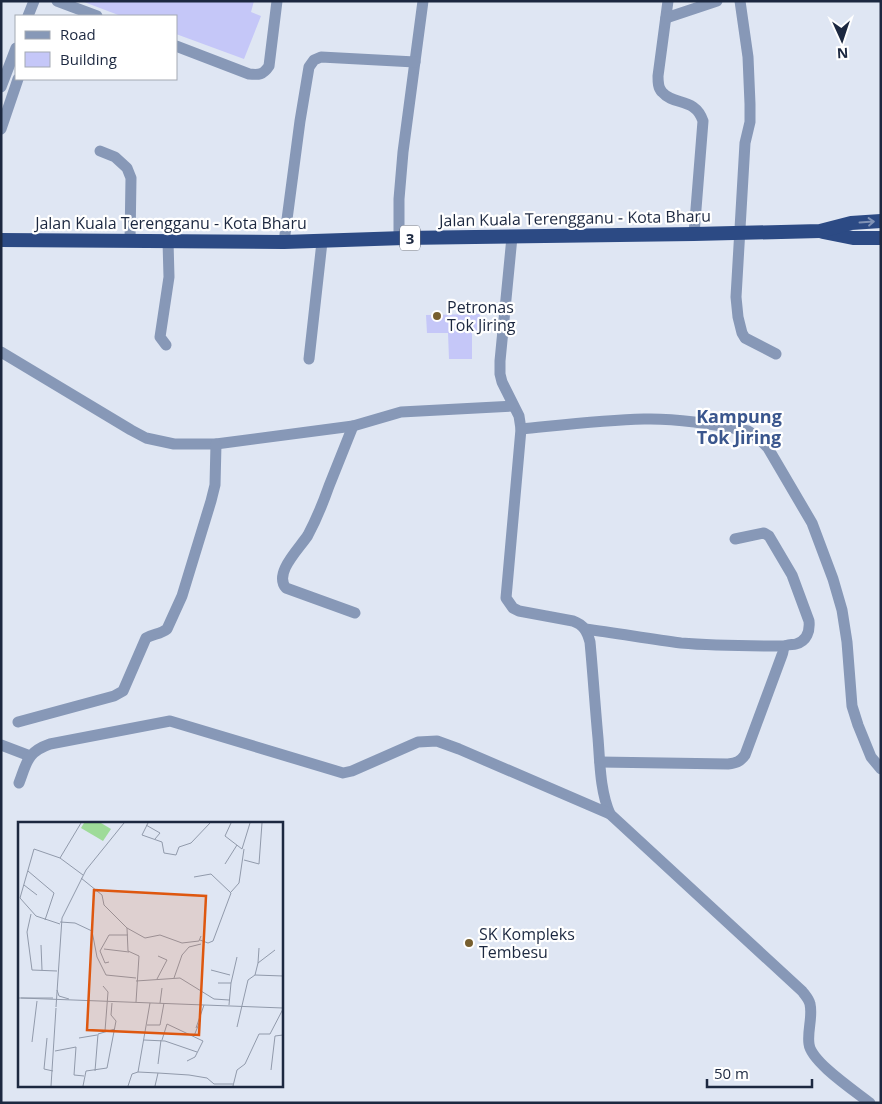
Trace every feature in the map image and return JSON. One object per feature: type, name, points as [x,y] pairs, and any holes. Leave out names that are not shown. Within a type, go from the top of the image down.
[{"type":"highway","name":"3","points":[[820,231],[851,223],[881,221]]},
{"type":"highway","name":"Jalan Kuala Terengganu - Kota Bharu","points":[[1,240],[322,242],[820,231]]},
{"type":"highway","name":"3","points":[[820,231],[853,238],[881,238]]},
{"type":"street","points":[[28,15],[34,1]]},
{"type":"street","points":[[57,1],[94,15]]},
{"type":"street","points":[[178,47],[249,74],[265,73],[269,66],[277,1]]},
{"type":"street","points":[[399,239],[402,152],[423,1]]},
{"type":"street","points":[[668,1],[658,76],[659,86],[662,92],[669,97],[694,108],[700,114],[703,121],[694,234]]},
{"type":"street","points":[[666,18],[717,1]]},
{"type":"street","points":[[740,1],[748,58],[750,122],[745,143],[736,308],[745,338],[776,354]]},
{"type":"street","points":[[1,87],[15,51]]},
{"type":"street","points":[[284,242],[300,121],[311,63],[321,57],[415,62]]},
{"type":"street","points":[[1,129],[18,80]]},
{"type":"street","points":[[100,151],[115,157],[127,168],[131,178],[130,241]]},
{"type":"street","points":[[512,237],[500,374],[519,416],[521,429],[506,598],[513,608],[519,611],[573,621],[585,629],[590,642],[604,795],[610,814]]},
{"type":"street","points":[[166,345],[160,338],[169,277],[168,241]]},
{"type":"street","points":[[309,359],[322,242]]},
{"type":"street","points":[[1,352],[146,438],[174,444],[216,444],[353,426],[401,412],[513,406]]},
{"type":"street","points":[[521,429],[645,419],[680,420],[748,431],[756,435],[768,448],[812,523],[833,579],[842,610],[846,634],[852,706],[871,757],[881,769]]},
{"type":"street","points":[[353,426],[322,505],[308,534],[286,565],[282,580],[286,588],[355,613]]},
{"type":"street","points":[[18,722],[114,696],[123,691],[146,638],[167,629],[182,596],[215,485],[216,444]]},
{"type":"street","points":[[585,629],[683,643],[729,646],[785,646],[801,642],[810,630],[809,621],[792,575],[769,536],[764,533],[735,539]]},
{"type":"street","points":[[600,762],[728,764],[742,760],[785,646]]},
{"type":"street","points":[[19,783],[30,756],[39,747],[170,720],[343,774],[418,742],[437,741],[459,749],[610,814],[802,991],[810,1002],[809,1045],[814,1056],[870,1103]]},
{"type":"street","points":[[1,746],[30,756]]},
{"type":"building","points":[[254,1],[251,12],[261,16],[244,59],[178,35],[178,15],[118,15],[84,2]]},
{"type":"building","points":[[480,314],[480,332],[472,333],[472,359],[449,359],[448,333],[427,333],[426,315]]},
{"type":"place","name":"Petronas Tok Jiring","points":[[437,316]]},
{"type":"place","name":"SK Kompleks Tembesu","points":[[469,943]]},
{"type":"district","name":"Kampung Tok Jiring","points":[[739,426]]}]
